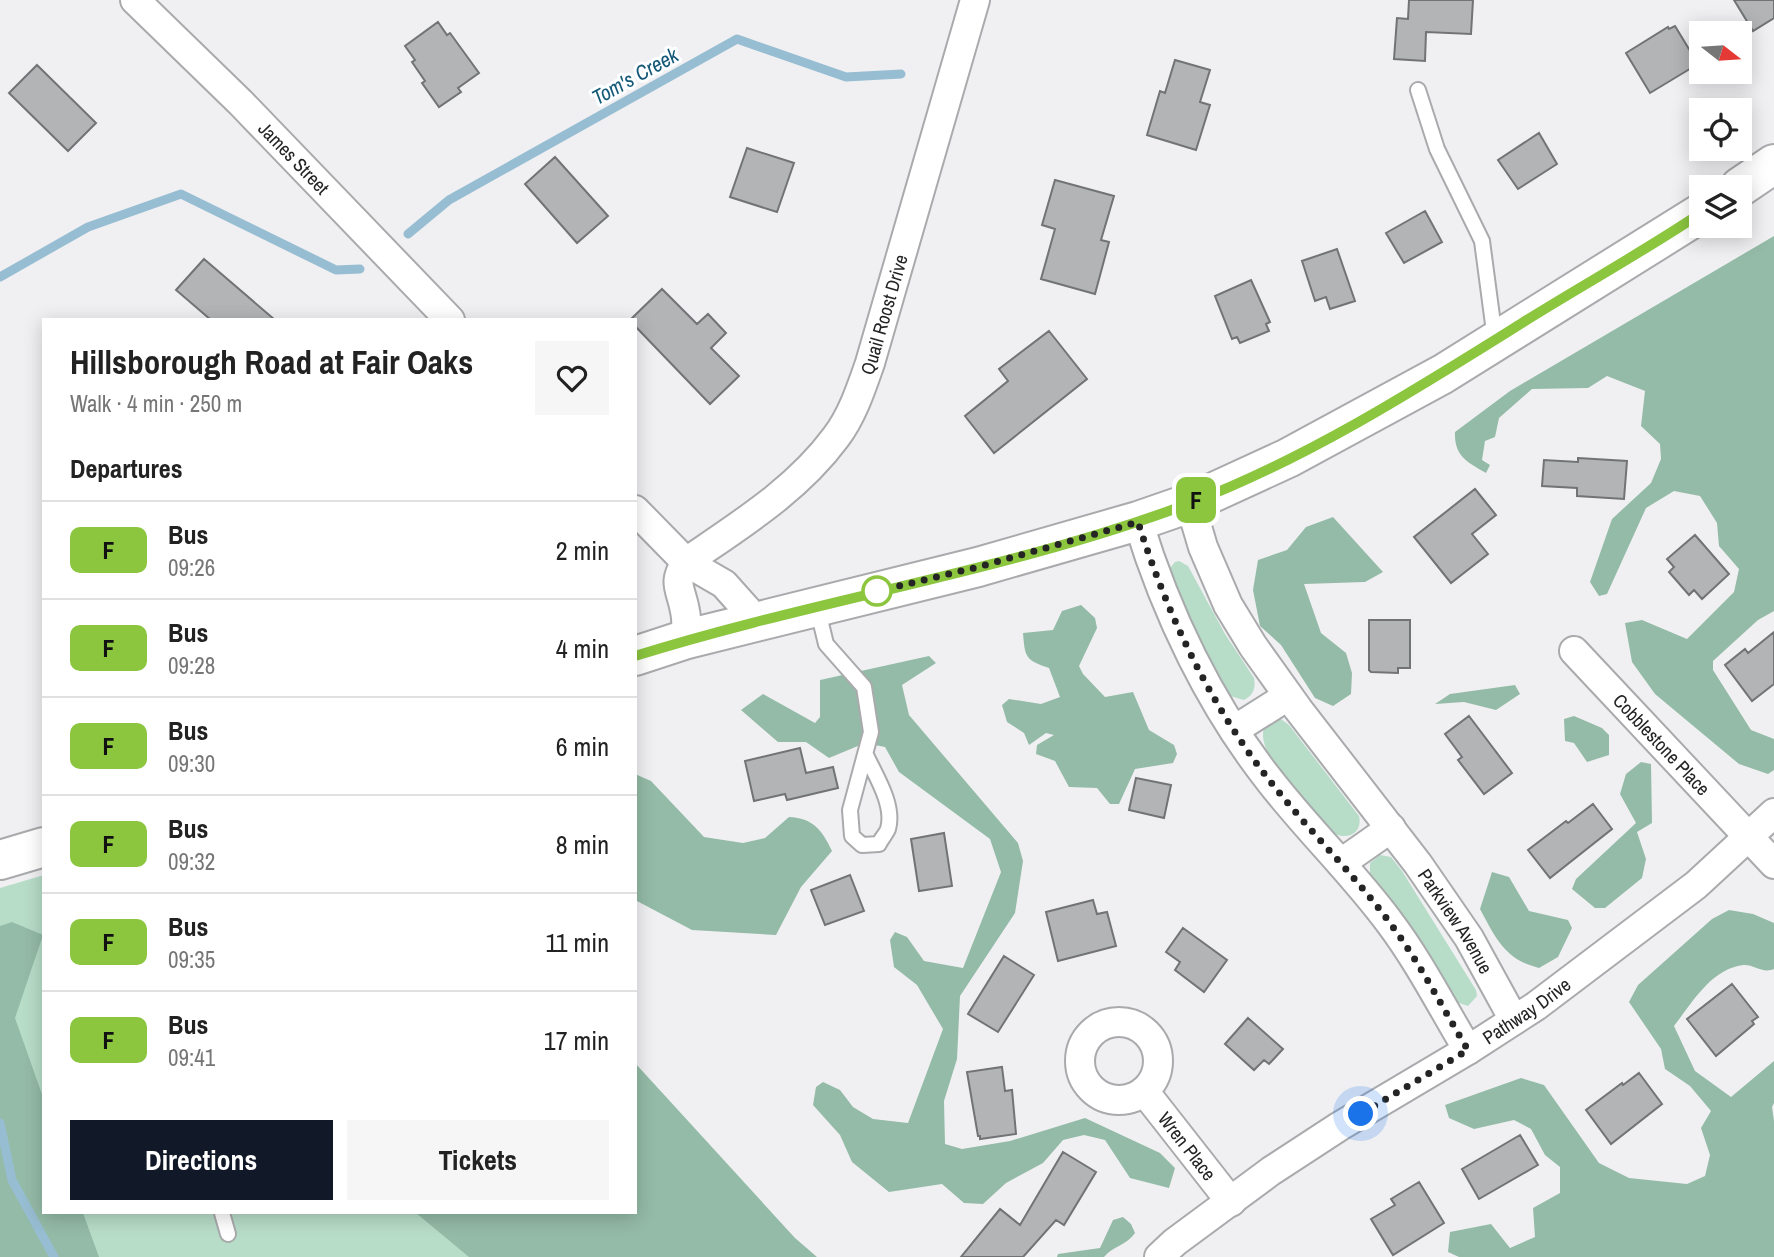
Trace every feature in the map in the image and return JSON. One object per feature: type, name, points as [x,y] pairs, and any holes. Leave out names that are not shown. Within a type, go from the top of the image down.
[{"type":"main road","points":[[1752,179],[1774,164]]},
{"type":"main road","points":[[637,655],[687,639],[978,567],[1138,522],[1190,503],[1362,420],[1443,374],[1689,220]]},
{"type":"main road","points":[[0,860],[42,848]]},
{"type":"street","name":"James Street","points":[[135,0],[241,103],[448,318]]},
{"type":"street","name":"Quail Roost Drive","points":[[687,562],[783,494],[836,437],[857,401],[975,0]]},
{"type":"street","name":"Parkview Avenue","points":[[1190,503],[1203,547],[1228,605],[1288,696],[1391,828],[1469,938],[1514,1020]]},
{"type":"street","points":[[637,512],[687,562],[724,584],[758,622]]},
{"type":"street","points":[[1138,522],[1151,565],[1176,620],[1202,676],[1234,730],[1270,782],[1361,885],[1413,955],[1468,1050]]},
{"type":"street","points":[[687,562],[678,575],[677,586],[685,612],[687,639]]},
{"type":"street","name":"Cobblestone Place","points":[[1574,651],[1774,864]]},
{"type":"street","points":[[1234,730],[1288,696]]},
{"type":"street","name":"Pathway Drive","points":[[1159,1257],[1175,1241],[1272,1171],[1340,1126],[1536,1006],[1696,885],[1774,813]]},
{"type":"street","points":[[1341,863],[1391,828]]},
{"type":"street","name":"Wren Place","points":[[1144,1091],[1231,1202]]},
{"type":"lane","points":[[1418,90],[1437,149],[1482,241],[1495,340]]},
{"type":"lane","points":[[817,606],[826,644],[864,687],[871,732],[850,810],[852,836],[862,845],[879,844],[888,829],[884,794],[866,754]]},
{"type":"lane","points":[[222,1214],[228,1234]]},
{"type":"green space","points":[[1774,236],[1774,611],[1758,620],[1713,661],[1713,670],[1751,730],[1774,739],[1774,770],[1768,774],[1739,764],[1655,694],[1632,662],[1625,623],[1642,620],[1687,639],[1734,592],[1739,569],[1719,546],[1717,523],[1700,496],[1674,491],[1646,508],[1607,594],[1599,596],[1590,582],[1612,519],[1651,483],[1661,459],[1660,444],[1641,426],[1645,391],[1607,376],[1588,388],[1532,389],[1499,418],[1495,437],[1485,441],[1482,460],[1490,465],[1486,473],[1459,453],[1455,432],[1510,391]]},
{"type":"green space","points":[[1333,517],[1383,572],[1365,582],[1304,584],[1321,633],[1346,653],[1352,673],[1351,694],[1333,706],[1315,698],[1281,645],[1260,626],[1253,590],[1258,560],[1287,550],[1306,527]]},
{"type":"green space","points":[[1179,561],[1188,566],[1225,634],[1254,678],[1253,691],[1244,700],[1230,696],[1193,627],[1170,573],[1170,568]]},
{"type":"green space","points":[[1081,605],[1095,618],[1097,628],[1079,666],[1083,674],[1105,697],[1133,692],[1149,730],[1174,745],[1177,754],[1173,763],[1135,769],[1119,804],[1110,804],[1097,788],[1069,787],[1055,761],[1036,754],[1037,745],[1054,735],[1046,733],[1029,745],[1024,733],[1007,722],[1002,705],[1009,699],[1041,704],[1060,697],[1049,668],[1035,663],[1028,656],[1023,633],[1053,630],[1062,611]]},
{"type":"green space","points":[[929,656],[936,663],[902,685],[909,715],[1018,843],[1023,861],[1015,913],[960,996],[957,1059],[944,1101],[945,1144],[962,1149],[1010,1141],[1085,1118],[1160,1153],[1175,1168],[1169,1188],[1130,1178],[1105,1140],[1084,1135],[1063,1140],[1043,1163],[1006,1183],[983,1204],[964,1203],[942,1184],[889,1192],[852,1162],[840,1135],[813,1105],[816,1087],[823,1082],[840,1090],[853,1107],[873,1119],[908,1123],[943,1029],[917,985],[894,967],[890,940],[895,932],[907,937],[924,961],[963,968],[1001,872],[990,839],[899,772],[885,747],[865,743],[829,758],[806,742],[778,742],[741,710],[763,694],[815,723],[820,717],[820,680]]},
{"type":"green space","points":[[1515,685],[1520,694],[1496,710],[1464,702],[1435,704],[1450,694]]},
{"type":"green space","points":[[1574,716],[1602,728],[1609,735],[1609,755],[1587,762],[1574,743],[1565,741],[1564,719]]},
{"type":"green space","points":[[1281,719],[1289,725],[1359,816],[1359,827],[1353,834],[1344,836],[1333,833],[1280,773],[1263,738],[1266,725]]},
{"type":"green space","points":[[1641,762],[1651,764],[1652,823],[1637,832],[1646,859],[1642,878],[1605,908],[1595,908],[1572,889],[1576,879],[1636,823],[1620,794],[1626,774]]},
{"type":"green space","points":[[637,775],[651,781],[704,837],[743,843],[765,838],[789,817],[816,826],[832,851],[801,887],[776,935],[692,930],[637,901]]},
{"type":"green space","points":[[1380,855],[1391,857],[1402,871],[1476,990],[1477,996],[1468,1006],[1456,1002],[1420,943],[1370,874],[1370,863]]},
{"type":"green space","points":[[1492,872],[1509,877],[1529,911],[1568,920],[1572,928],[1558,957],[1539,968],[1518,959],[1502,946],[1480,909]]},
{"type":"green space","points":[[42,876],[42,1214],[480,1214],[494,1257],[0,1257],[0,888]]},
{"type":"green space","points":[[1729,910],[1753,914],[1774,923],[1774,969],[1743,965],[1721,973],[1703,988],[1674,1026],[1695,1071],[1731,1097],[1774,1061],[1774,1257],[1459,1257],[1448,1252],[1450,1232],[1491,1224],[1510,1248],[1535,1237],[1533,1208],[1560,1193],[1560,1167],[1545,1155],[1531,1129],[1514,1120],[1474,1129],[1449,1118],[1445,1105],[1521,1078],[1544,1085],[1599,1163],[1629,1178],[1687,1184],[1705,1176],[1710,1155],[1701,1128],[1711,1111],[1690,1086],[1665,1069],[1661,1049],[1629,1002],[1638,985],[1712,919]]},
{"type":"green space","points":[[12,922],[42,935],[15,1018],[42,1094],[42,1214],[83,1214],[99,1257],[0,1257],[0,926]]},
{"type":"green space","points":[[637,1065],[795,1238],[817,1257],[469,1257],[417,1214],[637,1214]]},
{"type":"green space","points":[[1123,1217],[1131,1224],[1135,1233],[1104,1257],[1057,1257],[1058,1254],[1100,1248],[1113,1220]]},
{"type":"building","points":[[1409,0],[1473,0],[1471,34],[1426,32],[1425,61],[1394,59],[1397,18],[1408,19]]},
{"type":"building","points":[[1734,0],[1774,0],[1774,18],[1753,31],[1752,21],[1747,21]]},
{"type":"building","points":[[438,22],[447,35],[450,33],[479,73],[458,88],[461,92],[439,107],[422,83],[425,81],[405,46]]},
{"type":"building","points":[[1675,26],[1689,49],[1689,69],[1650,93],[1626,53],[1668,27],[1669,29]]},
{"type":"building","points":[[1175,60],[1210,70],[1200,102],[1210,105],[1196,150],[1147,135],[1160,91],[1165,93]]},
{"type":"building","points":[[37,65],[96,123],[68,151],[9,93]]},
{"type":"building","points":[[1539,133],[1557,164],[1518,189],[1498,160]]},
{"type":"building","points":[[747,148],[794,163],[777,212],[730,197]]},
{"type":"building","points":[[555,157],[608,216],[577,243],[525,184]]},
{"type":"building","points":[[1055,180],[1114,196],[1101,240],[1109,242],[1095,294],[1041,279],[1055,229],[1042,225]]},
{"type":"building","points":[[1425,211],[1442,242],[1404,263],[1386,233]]},
{"type":"building","points":[[1337,249],[1355,301],[1330,309],[1326,297],[1315,301],[1302,261]]},
{"type":"building","points":[[204,259],[273,318],[209,318],[176,290]]},
{"type":"building","points":[[1251,280],[1270,322],[1266,324],[1269,331],[1240,343],[1237,337],[1232,339],[1215,296]]},
{"type":"building","points":[[662,289],[697,324],[708,314],[726,333],[711,348],[739,376],[710,404],[637,328],[637,318],[632,318]]},
{"type":"building","points":[[1049,331],[1087,379],[994,453],[965,416],[1008,381],[999,369]]},
{"type":"building","points":[[1578,458],[1627,461],[1624,499],[1577,496],[1577,488],[1542,486],[1544,460],[1578,462]]},
{"type":"building","points":[[1475,489],[1496,515],[1472,534],[1488,554],[1451,583],[1414,537]]},
{"type":"building","points":[[1695,535],[1729,574],[1702,599],[1694,590],[1689,595],[1669,572],[1674,567],[1667,559]]},
{"type":"building","points":[[1369,620],[1410,620],[1410,668],[1398,668],[1398,673],[1369,670]]},
{"type":"building","points":[[1774,632],[1774,684],[1752,701],[1725,665],[1745,649],[1748,653]]},
{"type":"building","points":[[1469,716],[1512,773],[1484,794],[1458,760],[1462,757],[1445,734]]},
{"type":"building","points":[[800,748],[806,773],[833,767],[838,788],[787,800],[785,794],[754,801],[745,761]]},
{"type":"building","points":[[1136,778],[1171,785],[1164,818],[1129,810]]},
{"type":"building","points":[[1593,804],[1612,829],[1550,878],[1528,850]]},
{"type":"building","points":[[944,833],[952,886],[919,891],[911,839]]},
{"type":"building","points":[[850,875],[864,911],[825,925],[811,890]]},
{"type":"building","points":[[1093,900],[1097,914],[1107,912],[1116,946],[1058,961],[1046,912]]},
{"type":"building","points":[[1183,928],[1227,960],[1204,992],[1175,970],[1180,962],[1166,952]]},
{"type":"building","points":[[1004,956],[1034,975],[998,1032],[968,1014]]},
{"type":"building","points":[[1732,984],[1758,1017],[1752,1021],[1754,1024],[1716,1056],[1687,1019]]},
{"type":"building","points":[[1248,1018],[1283,1049],[1269,1064],[1264,1060],[1254,1070],[1225,1044]]},
{"type":"building","points":[[1002,1067],[1005,1091],[1012,1090],[1016,1134],[980,1139],[967,1072]]},
{"type":"building","points":[[1639,1073],[1662,1104],[1611,1144],[1586,1110]]},
{"type":"building","points":[[1520,1135],[1538,1165],[1479,1199],[1462,1169]]},
{"type":"building","points":[[1063,1152],[1096,1172],[1064,1225],[1056,1220],[1023,1257],[961,1257],[1000,1209],[1020,1225]]},
{"type":"building","points":[[1419,1182],[1444,1223],[1393,1255],[1371,1219],[1395,1205],[1391,1199]]},
{"type":"waterway","name":"Tom's Creek","points":[[408,234],[449,200],[737,39],[846,77],[901,74]]},
{"type":"waterway","name":"Tom's Creek","points":[[0,277],[88,227],[181,194],[336,270],[360,269]]},
{"type":"waterway","points":[[0,1123],[12,1180],[54,1257]]},
{"type":"bus line","name":"F","points":[[637,655],[687,639],[978,567],[1138,522],[1190,503],[1362,420],[1443,374],[1689,220]]},
{"type":"route","points":[[877,591],[870,593],[978,567],[1138,522],[1151,565],[1184,639],[1202,676],[1240,740],[1270,782],[1361,885],[1389,922],[1413,955],[1468,1050],[1361,1114]]}]
